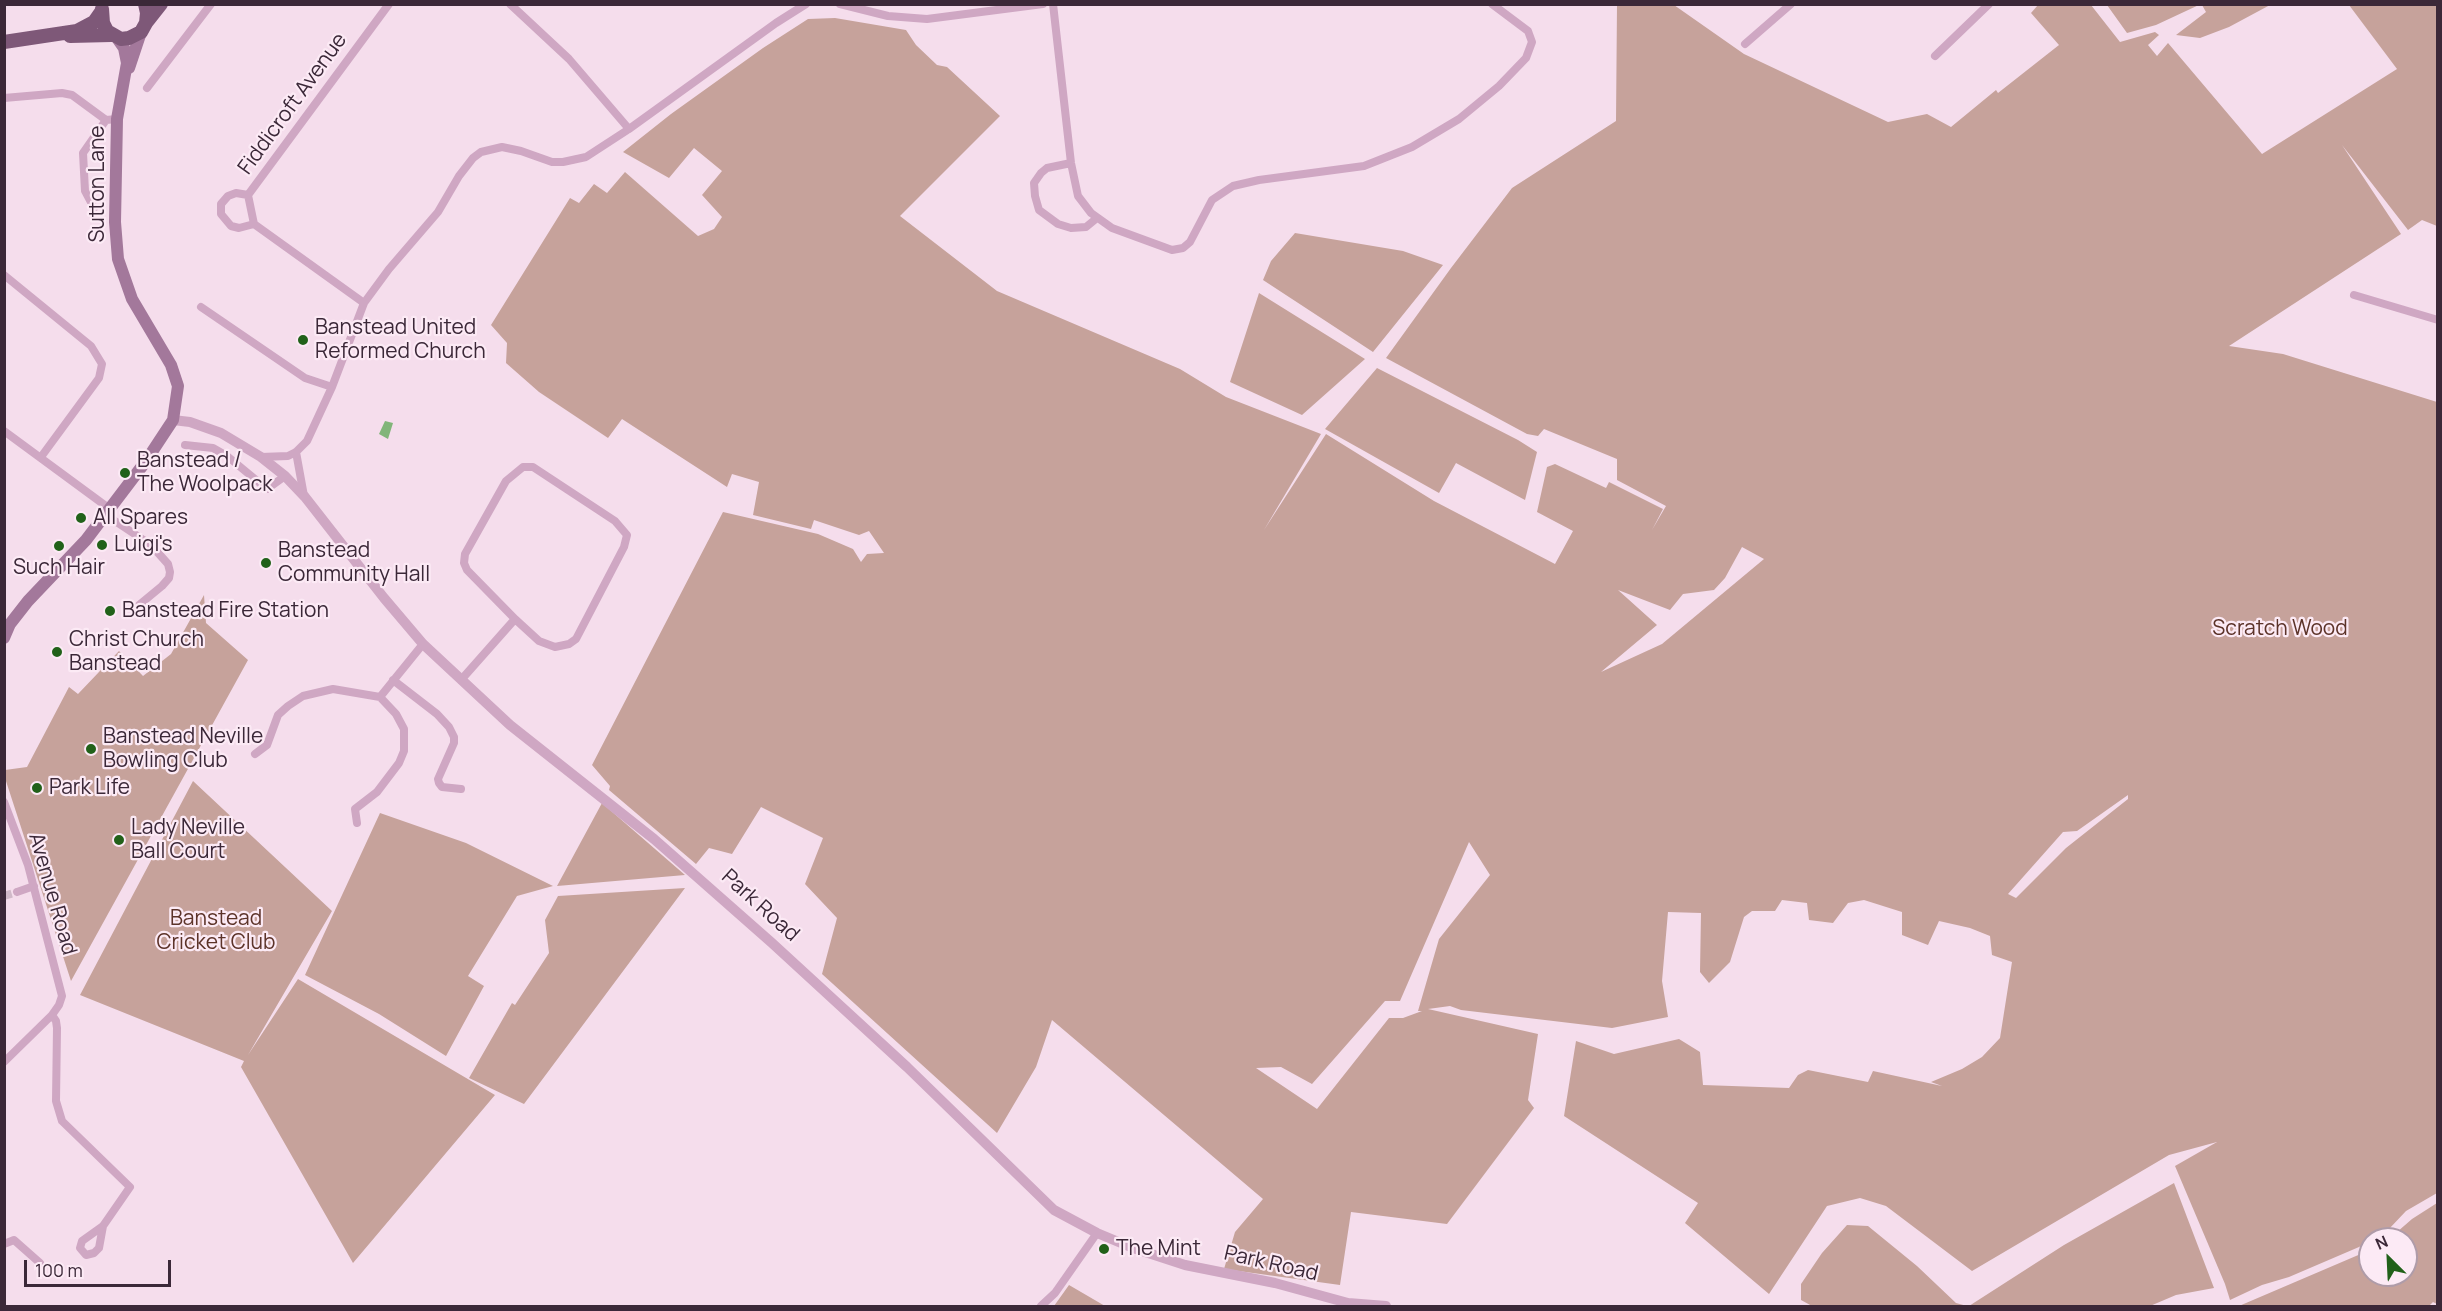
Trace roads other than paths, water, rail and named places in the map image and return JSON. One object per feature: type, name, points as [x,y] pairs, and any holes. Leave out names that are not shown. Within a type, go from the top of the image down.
[{"type":"main road","points":[[144,28],[147,13],[145,4]]},
{"type":"main road","points":[[53,36],[114,36],[129,39],[144,28],[161,4]]},
{"type":"main road","points":[[103,8],[103,23],[114,36]]},
{"type":"main road","points":[[4,42],[77,31],[89,25],[103,8]]},
{"type":"main road","name":"Sutton Lane","points":[[144,28],[111,120],[115,222],[118,259],[132,299],[171,365],[178,386],[173,420]]},
{"type":"main road","name":"Sutton Lane","points":[[114,36],[126,56],[125,77]]},
{"type":"main road","points":[[4,638],[10,624],[22,608],[74,554],[108,512],[164,436],[173,420]]},
{"type":"street","points":[[147,88],[211,4]]},
{"type":"street","name":"Fiddicroft Avenue","points":[[364,303],[254,224],[248,195],[389,4]]},
{"type":"street","points":[[510,4],[569,59],[629,129]]},
{"type":"street","points":[[261,457],[288,456],[296,452],[313,432],[364,303],[389,269],[438,212],[459,176],[481,152],[502,147],[552,162],[586,157],[806,4]]},
{"type":"street","points":[[840,4],[888,16],[927,19],[1043,4]]},
{"type":"street","points":[[1053,4],[1071,163],[1078,196],[1097,218],[1132,237],[1172,250],[1183,248],[1190,242],[1212,200],[1233,186],[1259,180],[1365,166],[1412,147],[1459,119],[1499,86],[1526,58],[1532,42],[1528,31],[1492,4]]},
{"type":"street","points":[[1745,44],[1791,4]]},
{"type":"street","points":[[1935,56],[1989,4]]},
{"type":"street","points":[[4,98],[72,94],[111,120],[83,153],[85,191],[94,208]]},
{"type":"street","points":[[1071,163],[1047,168],[1034,183],[1039,210],[1058,225],[1071,228],[1086,227],[1097,218]]},
{"type":"street","name":"Fiddicroft Avenue","points":[[248,195],[236,193],[228,196],[221,204],[221,214],[231,226],[239,228],[254,224]]},
{"type":"street","points":[[4,275],[91,346],[102,364],[99,378],[40,457]]},
{"type":"street","points":[[2354,295],[2438,320]]},
{"type":"street","points":[[201,307],[304,378],[332,387]]},
{"type":"street","name":"Park Road","points":[[173,420],[189,422],[221,433],[261,457],[285,476],[305,497],[423,644],[510,725],[654,839],[772,943],[907,1067],[1054,1210],[1097,1233],[1185,1265],[1275,1283],[1348,1303],[1386,1306]]},
{"type":"street","points":[[4,431],[151,545],[168,564],[169,578],[139,605]]},
{"type":"street","points":[[213,448],[221,433]]},
{"type":"street","points":[[185,445],[213,448],[227,456],[267,489],[285,476]]},
{"type":"street","points":[[296,452],[305,497]]},
{"type":"street","points":[[523,466],[533,467],[615,521],[627,535],[624,547],[576,639],[569,644],[555,647],[547,645],[539,641],[515,619],[467,570],[464,563],[465,554],[506,481],[523,466]]},
{"type":"street","points":[[461,680],[515,619]]},
{"type":"street","points":[[380,697],[423,644]]},
{"type":"street","points":[[393,680],[437,714],[449,727],[454,743],[438,779],[442,787],[461,789]]},
{"type":"street","points":[[255,754],[267,745],[278,715],[303,696],[333,689],[380,697],[396,714],[404,729],[404,751],[399,764],[377,792],[355,809],[357,823]]},
{"type":"street","name":"Avenue Road","points":[[4,802],[34,886],[62,996],[52,1015]]},
{"type":"street","points":[[17,892],[34,886]]},
{"type":"street","points":[[4,1062],[52,1015],[56,1020],[57,1028],[56,1101],[62,1121],[130,1187],[103,1226]]},
{"type":"street","points":[[1041,1306],[1055,1293],[1097,1233]]},
{"type":"street","points":[[4,1244],[14,1240],[40,1263]]},
{"type":"tunnel","points":[[4,896],[17,892]]},
{"type":"place","name":"Banstead United Reformed Church","points":[[303,340]]},
{"type":"place","name":"Banstead / The Woolpack","points":[[125,473]]},
{"type":"place","name":"All Spares","points":[[81,518]]},
{"type":"place","name":"Luigi's","points":[[102,545]]},
{"type":"place","name":"Such Hair","points":[[59,546]]},
{"type":"place","name":"Banstead Community Hall","points":[[266,563]]},
{"type":"place","name":"Banstead Fire Station","points":[[110,611]]},
{"type":"place","name":"Christ Church Banstead","points":[[57,652]]},
{"type":"place","name":"Banstead Neville Bowling Club","points":[[91,749]]},
{"type":"place","name":"Park Life","points":[[37,788]]},
{"type":"place","name":"Lady Neville Ball Court","points":[[119,840]]},
{"type":"place","name":"The Mint","points":[[1104,1249]]},
{"type":"park label","name":"Scratch Wood","points":[[2280,629]]},
{"type":"park label","name":"Banstead Cricket Club","points":[[216,931]]}]
